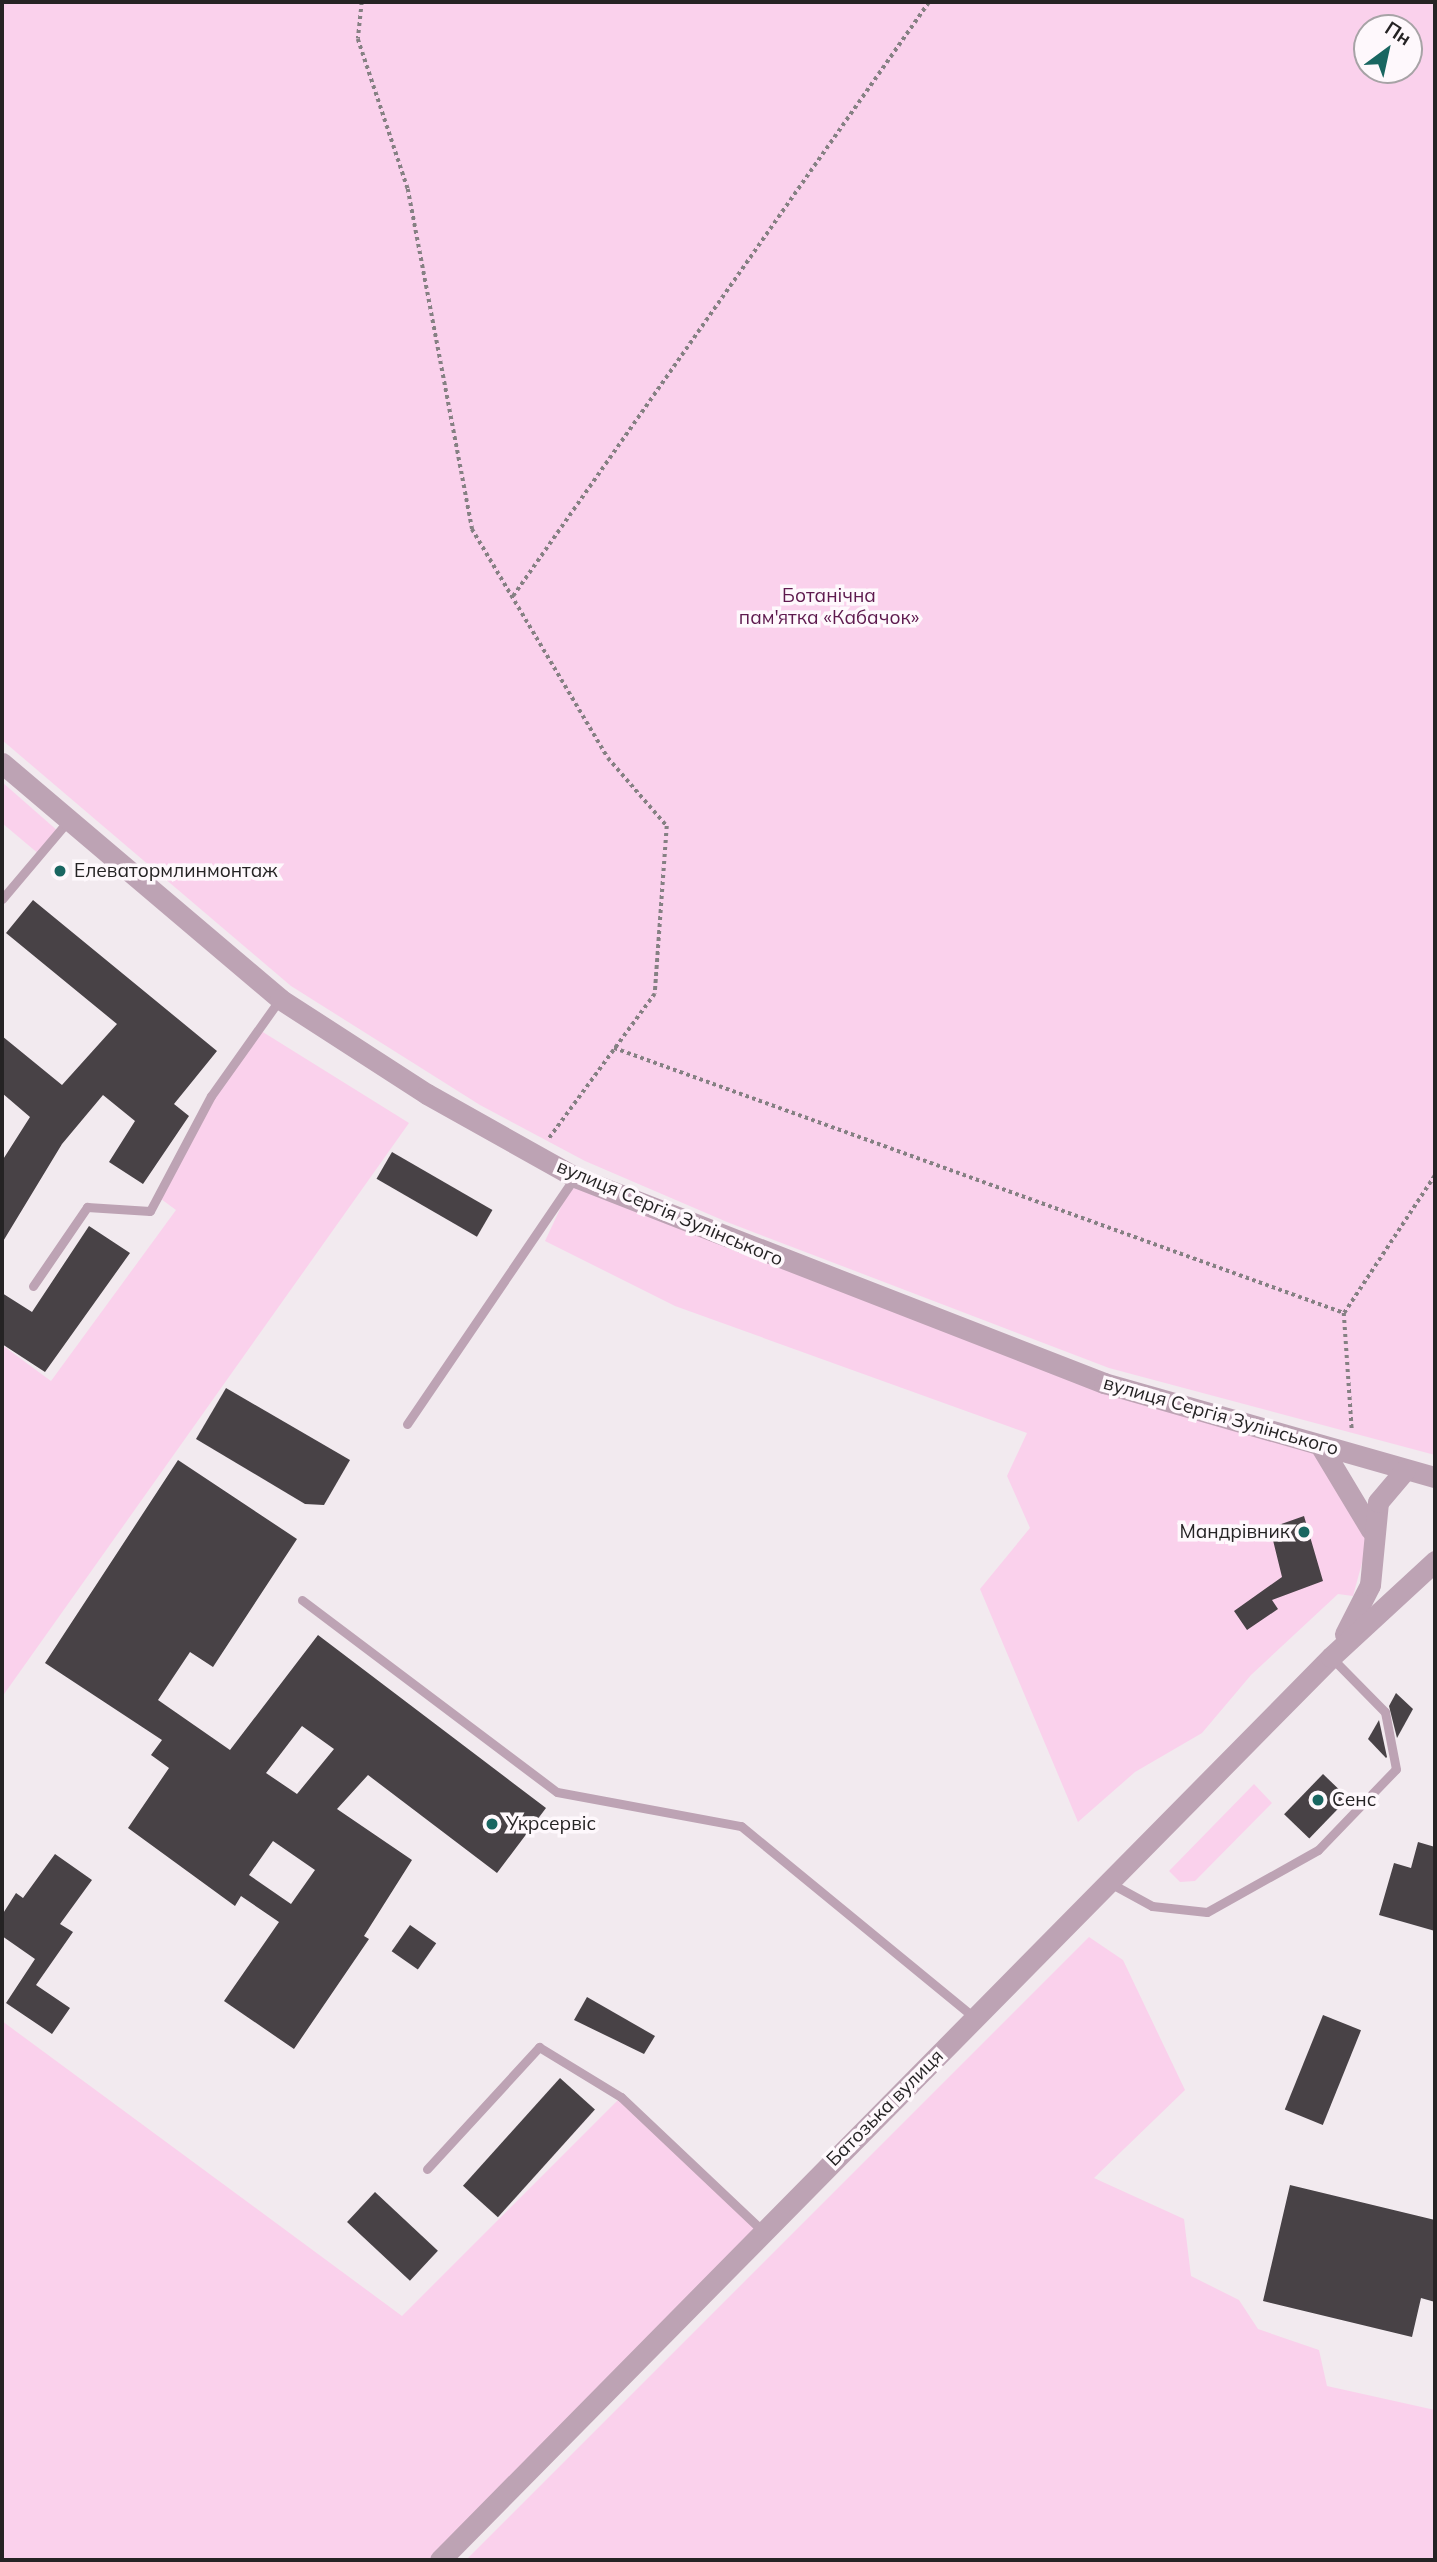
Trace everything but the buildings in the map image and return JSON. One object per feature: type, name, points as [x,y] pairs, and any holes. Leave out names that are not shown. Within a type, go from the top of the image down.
[{"type":"street","name":"вулиця Сергія Зулінського","points":[[2,763],[280,999],[575,1177],[1104,1383],[1435,1477]]},
{"type":"street","points":[[1320,1445],[1371,1530]]},
{"type":"street","name":"Батозька вулиця","points":[[1331,1657],[1370,1585],[1371,1530],[1378,1502],[1405,1469]]},
{"type":"street","name":"Батозька вулиця","points":[[440,2560],[1331,1657],[1428,1567],[1435,1547]]},
{"type":"lane","points":[[2,899],[68,821]]},
{"type":"lane","points":[[33,1286],[88,1207],[150,1211],[212,1096],[280,999]]},
{"type":"lane","points":[[407,1424],[575,1177]]},
{"type":"lane","points":[[302,1600],[557,1792],[741,1826],[975,2018]]},
{"type":"lane","points":[[1108,1882],[1153,1906],[1207,1912],[1318,1850],[1396,1769],[1385,1712],[1331,1657]]},
{"type":"lane","points":[[427,2169],[539,2047],[621,2096],[764,2232]]},
{"type":"path","points":[[362,2],[358,39],[408,188],[472,529],[608,758],[667,826],[655,994],[537,1156]]},
{"type":"path","points":[[512,597],[929,2]]},
{"type":"path","points":[[614,1048],[1343,1313]]},
{"type":"path","points":[[1353,1454],[1343,1313],[1435,1175]]},
{"type":"green space","name":"Ботанічна пам'ятка «Кабачок»","points":[[2,2],[1435,2],[1435,1455],[1109,1368],[727,1222],[585,1161],[480,1105],[291,986],[2,740]]},
{"type":"green space","points":[[2,782],[59,832],[40,855],[2,823]]},
{"type":"green space","points":[[258,1029],[409,1123],[2,1697],[2,1345],[51,1381],[176,1210],[161,1199],[211,1096]]},
{"type":"green space","points":[[575,1177],[1104,1383],[1320,1445],[1371,1530],[1353,1596],[1338,1594],[1251,1675],[1202,1733],[1135,1772],[1078,1822],[980,1589],[1030,1528],[1007,1476],[1027,1433],[675,1306],[545,1241]]},
{"type":"green space","points":[[1254,1784],[1272,1803],[1195,1881],[1180,1882],[1169,1871]]},
{"type":"green space","points":[[1089,1937],[1123,1960],[1185,2090],[1094,2178],[1184,2219],[1191,2276],[1239,2300],[1258,2329],[1319,2350],[1327,2386],[1435,2410],[1435,2560],[466,2560]]},
{"type":"green space","points":[[2,2021],[402,2316],[621,2097],[764,2232],[440,2560],[2,2560]]},
{"type":"place","name":"Елеватормлинмонтаж","points":[[60,871]]},
{"type":"place","name":"Мандрівник","points":[[1304,1532]]},
{"type":"place","name":"Сенс","points":[[1318,1800]]},
{"type":"place","name":"Укрсервіс","points":[[492,1824]]}]
